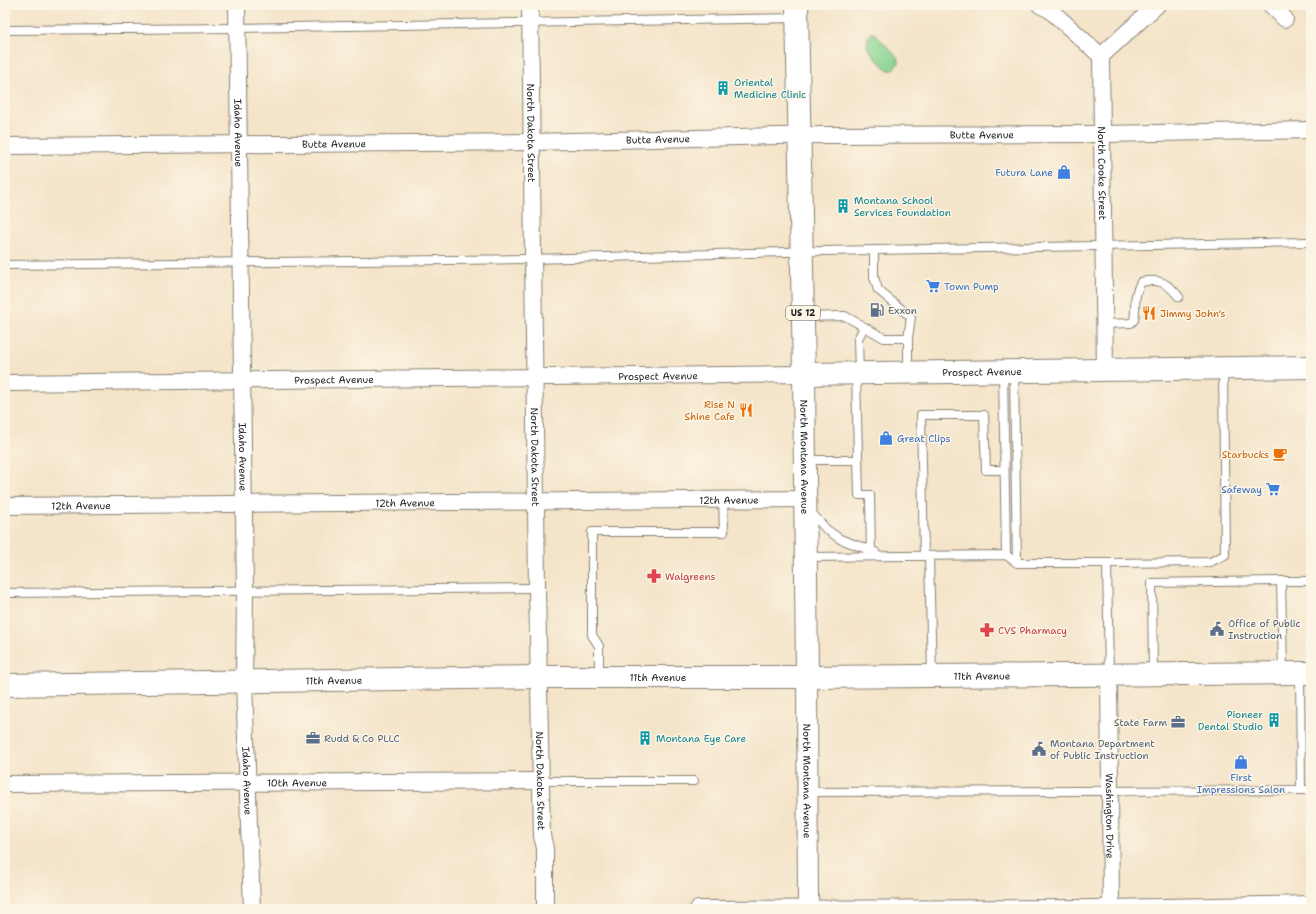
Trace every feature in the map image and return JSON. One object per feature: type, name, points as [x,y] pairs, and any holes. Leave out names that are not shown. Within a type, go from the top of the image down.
[{"type":"main road","name":"North Montana Avenue","points":[[797,11],[804,374],[807,677]]},
{"type":"main road","name":"Prospect Avenue","points":[[804,374],[1311,367]]},
{"type":"main road","name":"11th Avenue","points":[[5,685],[538,677],[807,677],[1298,673]]},
{"type":"street","name":"Idaho Avenue","points":[[237,5],[245,591],[244,682],[249,782],[252,909]]},
{"type":"street","name":"North Dakota Street","points":[[530,5],[536,588],[540,781],[542,836],[544,848],[544,909]]},
{"type":"street","points":[[1040,5],[1050,10],[1101,56],[1157,5]]},
{"type":"street","points":[[1271,5],[1285,19]]},
{"type":"street","name":"North Cooke Street","points":[[1101,56],[1105,370]]},
{"type":"street","name":"Butte Avenue","points":[[5,146],[532,142],[800,136],[1102,134],[1311,130]]},
{"type":"street","name":"Prospect Avenue","points":[[5,383],[804,374]]},
{"type":"street","name":"12th Avenue","points":[[5,506],[723,499],[805,502]]},
{"type":"street","name":"Washington Drive","points":[[1109,675],[1111,908]]},
{"type":"street","name":"North Montana Avenue","points":[[807,677],[808,908]]},
{"type":"street","name":"10th Avenue","points":[[5,784],[540,781]]},
{"type":"street","points":[[698,909],[1111,908],[1311,904]]},
{"type":"lane","points":[[5,30],[530,23],[797,11]]},
{"type":"lane","points":[[5,265],[533,259],[874,250],[1311,242]]},
{"type":"lane","points":[[874,250],[874,277],[878,290],[911,317],[908,338],[908,373]]},
{"type":"lane","points":[[1104,324],[1131,323],[1134,320],[1134,302],[1137,289],[1141,282],[1150,280],[1162,282],[1172,289],[1179,297]]},
{"type":"lane","points":[[803,317],[845,316],[884,338],[908,338]]},
{"type":"lane","points":[[864,326],[858,338],[858,495],[870,495],[871,553]]},
{"type":"lane","points":[[805,557],[871,553],[888,556],[1006,555],[1017,563],[1210,562],[1225,554],[1223,368]]},
{"type":"lane","points":[[1008,371],[1017,563]]},
{"type":"lane","points":[[1006,555],[1004,470],[1008,371]]},
{"type":"lane","points":[[932,676],[921,416],[984,415],[986,470],[1004,470]]},
{"type":"lane","points":[[804,460],[858,460]]},
{"type":"lane","points":[[599,677],[599,646],[592,635],[592,532],[724,532],[723,499]]},
{"type":"lane","points":[[805,502],[826,529],[840,539],[871,553]]},
{"type":"lane","points":[[1107,563],[1109,675]]},
{"type":"lane","points":[[1281,581],[1298,673],[1301,790]]},
{"type":"lane","points":[[1153,675],[1152,583],[1311,581]]},
{"type":"lane","points":[[5,593],[536,588]]},
{"type":"lane","points":[[540,781],[694,781]]},
{"type":"lane","points":[[807,792],[1311,790]]},
{"type":"green space","points":[[873,32],[898,58],[899,63],[892,70],[888,70],[876,59],[867,46],[868,37]]},
{"type":"place","name":"Oriental Medicine Clinic","points":[[723,88]]},
{"type":"place","name":"Futura Lane","points":[[1064,172]]},
{"type":"place","name":"Montana School Services Foundation","points":[[843,206]]},
{"type":"place","name":"Town Pump","points":[[933,286]]},
{"type":"place","name":"Exxon","points":[[877,310]]},
{"type":"place","name":"Jimmy John's","points":[[1149,313]]},
{"type":"place","name":"Rise N Shine Cafe","points":[[746,410]]},
{"type":"place","name":"Great Clips","points":[[886,438]]},
{"type":"place","name":"Starbucks","points":[[1280,454]]},
{"type":"place","name":"Safeway","points":[[1273,489]]},
{"type":"place","name":"Walgreens","points":[[654,576]]},
{"type":"place","name":"Office of Public Instruction","points":[[1217,629]]},
{"type":"place","name":"CVS Pharmacy","points":[[987,630]]},
{"type":"place","name":"Pioneer Dental Studio","points":[[1274,720]]},
{"type":"place","name":"State Farm","points":[[1178,722]]},
{"type":"place","name":"Rudd & Co PLLC","points":[[313,738]]},
{"type":"place","name":"Montana Eye Care","points":[[645,738]]},
{"type":"place","name":"Montana Department of Public Instruction","points":[[1039,749]]},
{"type":"place","name":"First Impressions Salon","points":[[1241,762]]}]
